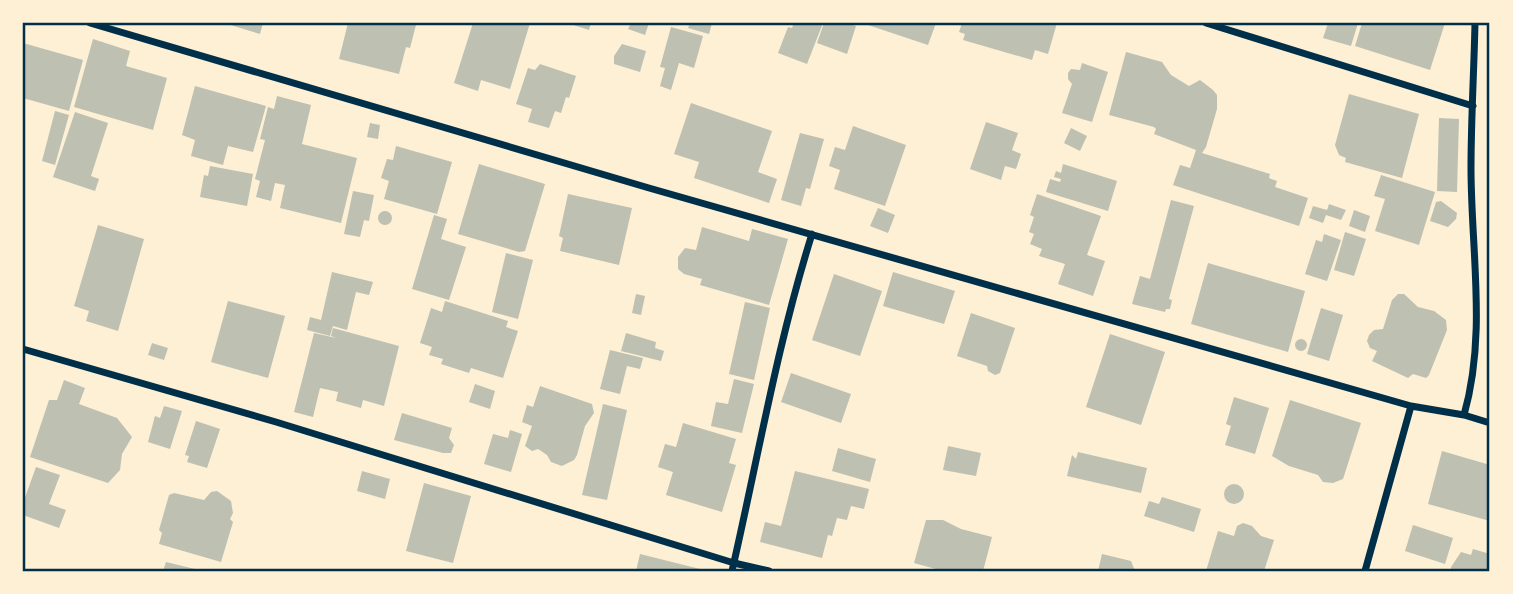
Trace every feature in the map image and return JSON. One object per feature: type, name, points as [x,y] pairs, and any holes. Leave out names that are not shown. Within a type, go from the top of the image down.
[{"type":"street","points":[[90,23],[649,188],[1411,406],[1464,415],[1490,423]]},
{"type":"street","points":[[1206,23],[1474,106]]},
{"type":"street","points":[[1464,415],[1471,390],[1478,327],[1471,168],[1475,23]]},
{"type":"street","points":[[733,567],[778,354],[792,296],[812,234]]},
{"type":"street","points":[[23,349],[289,426],[733,567],[769,571]]},
{"type":"street","points":[[1366,571],[1411,406]]},
{"type":"building","points":[[224,23],[263,23],[260,34]]},
{"type":"building","points":[[348,23],[416,25],[410,48],[406,47],[399,74],[339,59]]},
{"type":"building","points":[[473,23],[530,23],[510,89],[481,80],[478,91],[454,83]]},
{"type":"building","points":[[567,23],[591,23],[589,30]]},
{"type":"building","points":[[631,23],[649,23],[645,35],[628,29]]},
{"type":"building","points":[[690,23],[712,23],[709,34],[688,28]]},
{"type":"building","points":[[794,23],[823,23],[807,64],[778,53],[788,27],[792,28]]},
{"type":"building","points":[[824,23],[847,23],[856,26],[847,54],[817,43]]},
{"type":"building","points":[[862,23],[936,23],[928,45]]},
{"type":"building","points":[[962,23],[1057,23],[1048,54],[1035,50],[1032,60],[963,40],[965,34],[959,32]]},
{"type":"building","points":[[1328,23],[1358,23],[1351,46],[1323,38]]},
{"type":"building","points":[[1362,23],[1445,23],[1430,70],[1355,46]]},
{"type":"building","points":[[671,27],[703,36],[694,68],[679,63],[671,90],[660,86],[665,68],[660,67]]},
{"type":"building","points":[[93,39],[130,51],[126,66],[167,78],[153,130],[74,107]]},
{"type":"building","points":[[23,43],[83,60],[69,111],[23,98]]},
{"type":"building","points":[[622,44],[646,51],[640,72],[614,64],[614,56]]},
{"type":"building","points":[[1126,52],[1162,62],[1171,75],[1189,86],[1200,80],[1213,90],[1217,95],[1217,109],[1202,153],[1270,174],[1269,178],[1277,181],[1275,187],[1308,198],[1299,226],[1173,185],[1180,165],[1190,168],[1196,150],[1154,134],[1154,127],[1109,115]]},
{"type":"building","points":[[1082,63],[1108,72],[1092,122],[1062,113],[1072,84],[1068,73],[1071,69],[1080,70]]},
{"type":"building","points":[[540,64],[576,76],[569,98],[566,97],[561,113],[555,111],[549,128],[528,122],[532,109],[516,104],[528,68],[535,70]]},
{"type":"building","points":[[195,86],[266,106],[253,152],[228,146],[223,165],[191,156],[195,140],[182,135]]},
{"type":"building","points":[[1349,94],[1419,114],[1402,178],[1345,162],[1346,158],[1339,155],[1335,145]]},
{"type":"building","points":[[277,96],[311,105],[302,144],[357,158],[341,223],[280,208],[285,185],[275,183],[271,201],[256,197],[260,181],[255,179],[265,140],[260,139],[268,107],[274,109]]},
{"type":"building","points":[[691,103],[772,131],[758,172],[777,179],[769,203],[694,178],[699,162],[674,154]]},
{"type":"building","points":[[55,111],[69,115],[55,165],[42,161]]},
{"type":"building","points":[[75,112],[108,123],[91,176],[99,179],[95,191],[53,177]]},
{"type":"building","points":[[1439,118],[1459,119],[1457,192],[1437,191]]},
{"type":"building","points":[[986,122],[1018,133],[1012,150],[1021,154],[1016,169],[1005,166],[1001,180],[970,169]]},
{"type":"building","points":[[370,123],[380,125],[378,139],[367,137]]},
{"type":"building","points":[[853,126],[906,145],[885,206],[834,189],[840,170],[829,166],[835,147],[845,150]]},
{"type":"building","points":[[1071,128],[1087,136],[1080,151],[1064,143]]},
{"type":"building","points":[[800,133],[824,139],[810,189],[806,188],[801,206],[781,200]]},
{"type":"building","points":[[396,146],[452,162],[437,214],[384,199],[389,181],[381,178],[387,159],[393,160]]},
{"type":"building","points":[[479,164],[545,184],[525,251],[519,252],[458,234]]},
{"type":"building","points":[[1063,164],[1117,181],[1108,211],[1046,192],[1050,179],[1060,182],[1061,179],[1054,177],[1056,171],[1061,173]]},
{"type":"building","points":[[210,166],[253,174],[247,206],[200,197],[204,175],[208,176]]},
{"type":"building","points":[[1381,175],[1435,192],[1419,245],[1375,231],[1385,199],[1374,196]]},
{"type":"building","points":[[353,191],[374,195],[369,221],[364,220],[360,237],[344,234]]},
{"type":"building","points":[[568,194],[632,208],[619,265],[560,251],[563,238],[559,236]]},
{"type":"building","points":[[1037,194],[1101,216],[1087,255],[1105,261],[1093,296],[1058,284],[1065,264],[1039,256],[1042,249],[1030,244],[1034,234],[1029,232],[1034,217],[1030,215]]},
{"type":"building","points":[[1171,200],[1194,206],[1169,299],[1172,300],[1170,309],[1165,312],[1132,304],[1140,276],[1150,279]]},
{"type":"building","points":[[1441,201],[1457,213],[1456,219],[1448,227],[1430,221],[1436,202]]},
{"type":"building","points":[[1329,204],[1346,210],[1341,220],[1326,215],[1323,223],[1309,218],[1313,206],[1327,210]]},
{"type":"building","points":[[878,208],[895,215],[888,233],[870,226]]},
{"type":"building","points":[[1354,210],[1370,216],[1365,232],[1349,226]]},
{"type":"building","points":[[385,211],[390,213],[390,223],[385,225],[380,223],[378,218],[380,213]]},
{"type":"building","points":[[434,215],[447,219],[441,239],[466,247],[449,300],[412,289]]},
{"type":"building","points":[[98,225],[144,239],[118,331],[86,321],[89,311],[74,306]]},
{"type":"building","points":[[702,227],[749,241],[752,229],[788,239],[769,305],[700,285],[702,279],[684,274],[678,269],[678,257],[685,248],[696,250]]},
{"type":"building","points":[[1345,232],[1366,239],[1354,276],[1334,270]]},
{"type":"building","points":[[1324,234],[1341,240],[1327,281],[1305,274],[1316,240],[1322,242]]},
{"type":"building","points":[[506,253],[533,260],[518,319],[492,312]]},
{"type":"building","points":[[1208,263],[1305,291],[1288,352],[1191,324]]},
{"type":"building","points":[[332,272],[373,282],[369,295],[356,292],[347,330],[333,326],[330,336],[307,330],[310,317],[321,320]]},
{"type":"building","points":[[893,272],[955,291],[944,324],[883,306]]},
{"type":"building","points":[[834,274],[882,291],[860,356],[812,340]]},
{"type":"building","points":[[636,294],[645,296],[641,315],[632,313]]},
{"type":"building","points":[[1398,294],[1404,294],[1418,307],[1434,311],[1446,320],[1447,330],[1426,378],[1413,374],[1408,378],[1372,361],[1377,351],[1370,348],[1367,341],[1369,335],[1374,330],[1383,329],[1392,300]]},
{"type":"building","points":[[228,301],[285,316],[268,378],[211,362]]},
{"type":"building","points":[[445,301],[508,321],[506,327],[518,331],[503,378],[471,368],[469,373],[441,364],[443,359],[429,355],[432,347],[420,343],[431,308],[442,312]]},
{"type":"building","points":[[745,302],[770,308],[754,380],[729,374]]},
{"type":"building","points":[[1321,308],[1343,315],[1329,361],[1307,354]]},
{"type":"building","points":[[971,313],[1015,328],[1000,373],[995,375],[988,371],[987,366],[957,356]]},
{"type":"building","points":[[333,328],[399,346],[384,406],[363,400],[361,408],[336,401],[338,392],[320,388],[313,417],[294,412],[314,333],[336,338],[331,336]]},
{"type":"building","points":[[626,333],[656,342],[655,348],[664,351],[661,361],[621,351]]},
{"type":"building","points":[[1110,334],[1165,352],[1141,425],[1086,407]]},
{"type":"building","points":[[1301,339],[1307,345],[1301,351],[1295,345]]},
{"type":"building","points":[[152,343],[168,348],[164,360],[148,355]]},
{"type":"building","points":[[610,350],[643,358],[640,369],[627,366],[620,394],[600,389]]},
{"type":"building","points":[[791,373],[851,394],[841,423],[781,402]]},
{"type":"building","points":[[734,379],[754,384],[742,433],[711,426],[716,402],[728,404]]},
{"type":"building","points":[[64,380],[85,388],[79,404],[117,418],[132,437],[122,454],[120,470],[108,483],[30,457],[49,400],[57,400]]},
{"type":"building","points":[[475,384],[495,391],[490,409],[469,402]]},
{"type":"building","points":[[540,386],[592,404],[594,413],[585,426],[577,455],[574,460],[562,466],[551,462],[547,455],[538,449],[532,451],[525,446],[532,426],[522,422],[527,405],[533,407]]},
{"type":"building","points":[[1234,397],[1269,408],[1255,454],[1225,445],[1231,426],[1226,424]]},
{"type":"building","points":[[1290,400],[1361,423],[1343,479],[1333,483],[1323,482],[1318,475],[1289,466],[1272,456]]},
{"type":"building","points":[[603,404],[627,410],[607,500],[582,495]]},
{"type":"building","points":[[164,406],[182,411],[170,449],[148,442],[155,416],[160,418]]},
{"type":"building","points":[[402,413],[452,428],[449,438],[454,445],[451,453],[394,440]]},
{"type":"building","points":[[196,421],[220,429],[207,468],[187,462],[189,456],[185,455]]},
{"type":"building","points":[[683,423],[736,439],[729,463],[736,465],[722,512],[666,495],[673,472],[658,467],[665,444],[676,447]]},
{"type":"building","points":[[510,430],[522,434],[511,472],[484,464],[493,434],[508,438]]},
{"type":"building","points":[[948,446],[981,453],[976,476],[943,470]]},
{"type":"building","points":[[838,448],[876,459],[870,482],[832,471]]},
{"type":"building","points":[[1442,451],[1490,465],[1490,521],[1428,504]]},
{"type":"building","points":[[1078,452],[1147,468],[1141,493],[1067,476],[1072,455],[1076,459]]},
{"type":"building","points":[[36,467],[60,475],[49,504],[66,510],[59,528],[23,515],[23,503]]},
{"type":"building","points":[[362,471],[390,479],[385,499],[357,491]]},
{"type":"building","points":[[795,471],[869,489],[864,509],[851,506],[847,520],[837,518],[832,536],[828,535],[822,558],[760,542],[765,522],[781,526]]},
{"type":"building","points":[[424,483],[471,496],[453,563],[406,551]]},
{"type":"building","points":[[1234,484],[1241,487],[1244,494],[1241,501],[1234,504],[1227,501],[1224,494],[1227,487]]},
{"type":"building","points":[[217,491],[231,501],[233,513],[230,519],[233,522],[221,562],[159,544],[162,533],[159,530],[169,495],[174,493],[204,500],[211,492]]},
{"type":"building","points":[[1162,497],[1201,509],[1194,532],[1144,516],[1149,501],[1159,504]]},
{"type":"building","points":[[926,520],[943,520],[961,529],[992,537],[983,571],[943,571],[914,563]]},
{"type":"building","points":[[1243,523],[1252,526],[1261,536],[1274,540],[1264,571],[1206,571],[1218,531],[1234,536],[1237,526]]},
{"type":"building","points":[[1413,525],[1453,538],[1445,564],[1405,551]]},
{"type":"building","points":[[1473,549],[1490,554],[1490,571],[1451,571],[1461,552],[1471,555]]},
{"type":"building","points":[[640,554],[704,570],[704,571],[636,571]]},
{"type":"building","points":[[1102,554],[1131,561],[1135,571],[1098,571]]},
{"type":"building","points":[[166,562],[199,570],[163,571]]}]
